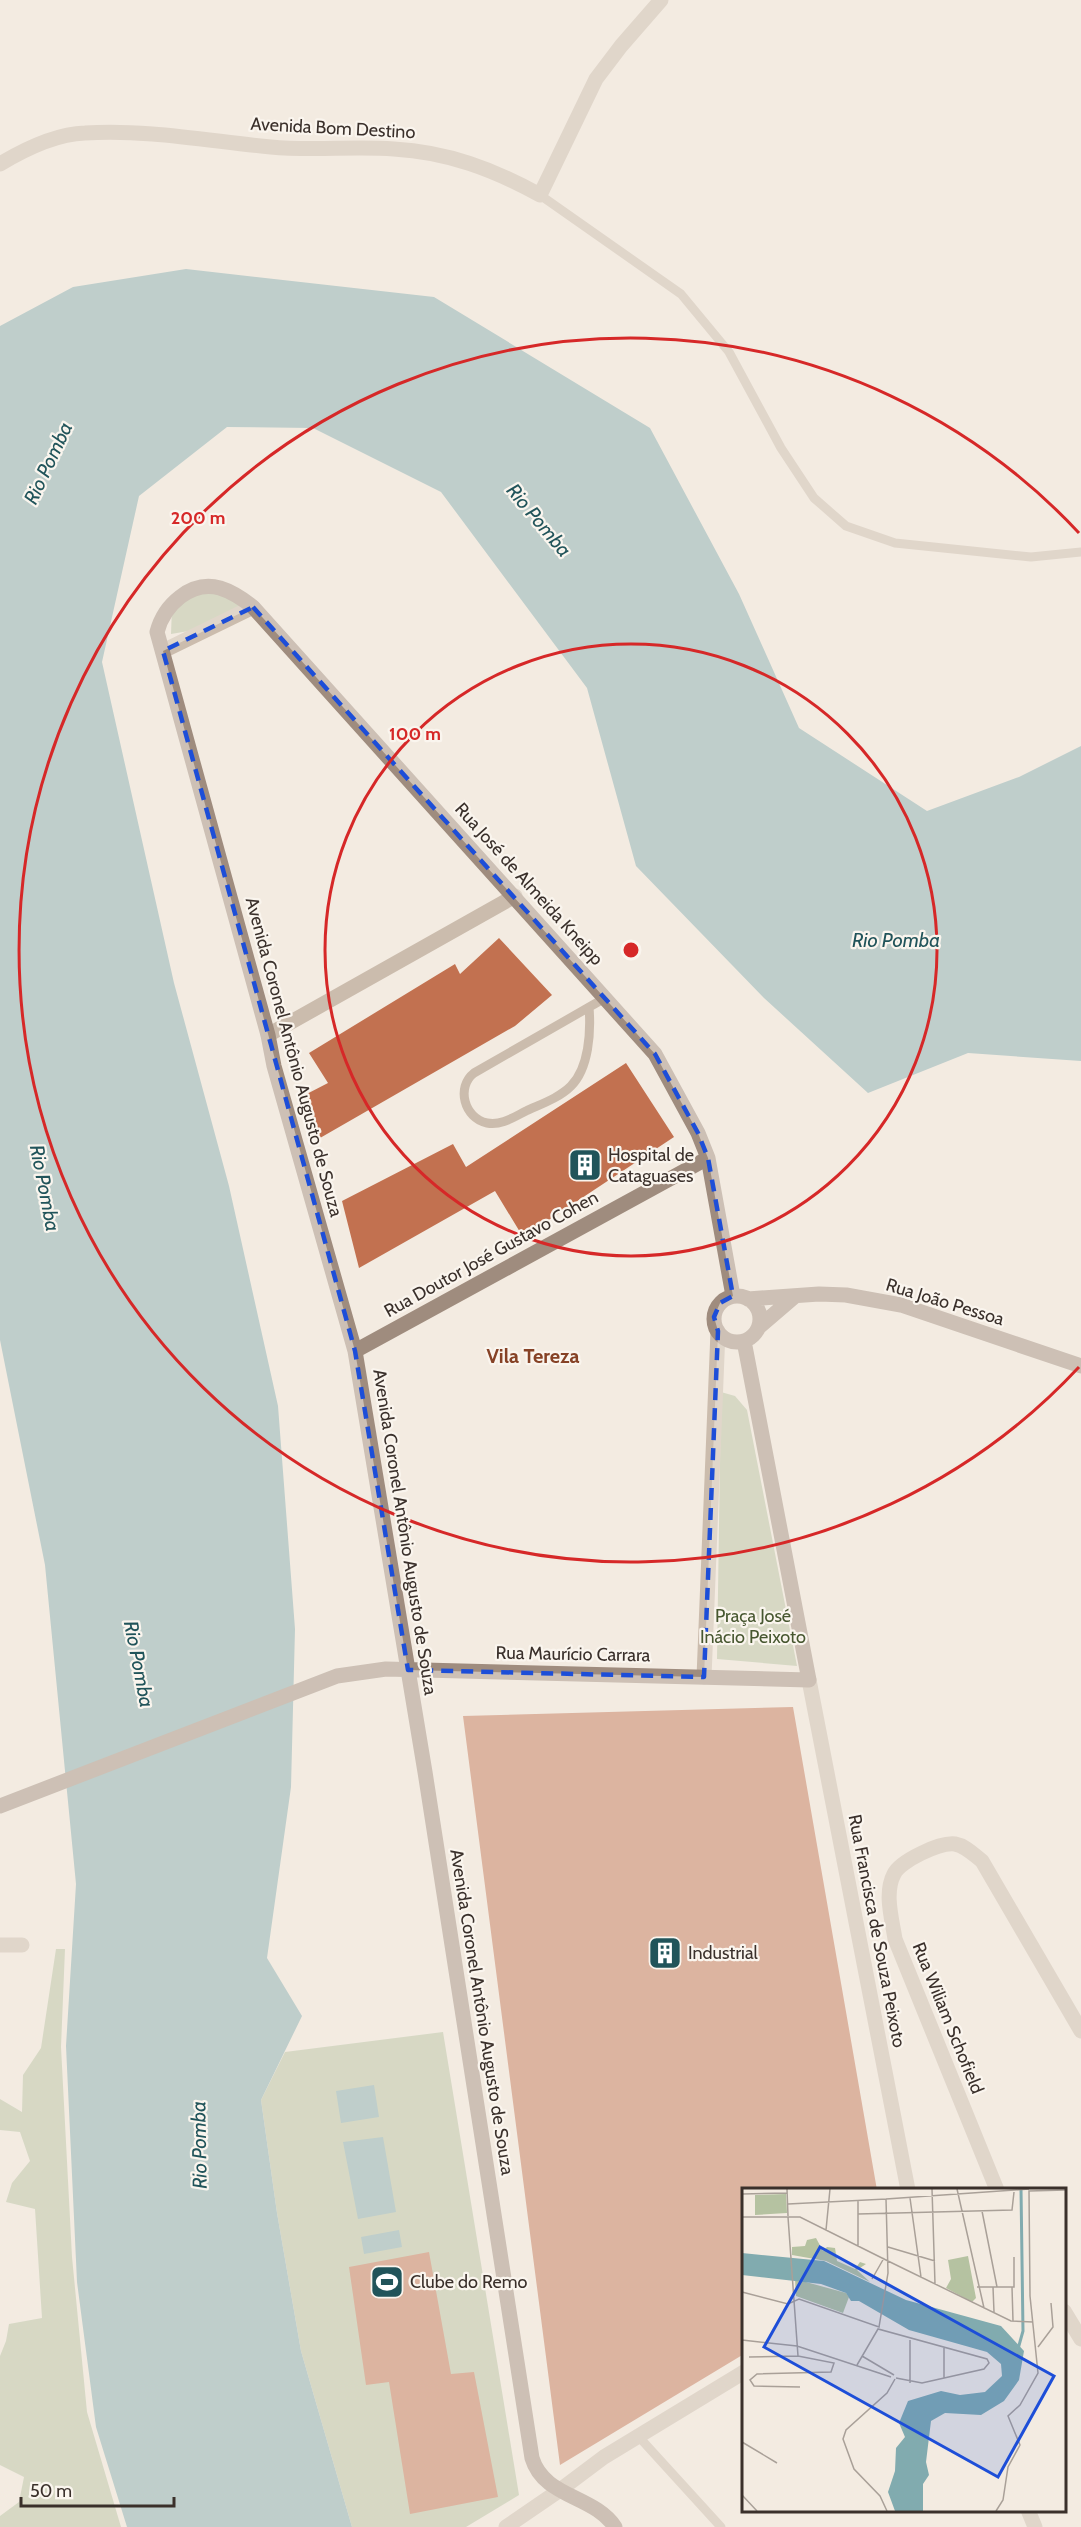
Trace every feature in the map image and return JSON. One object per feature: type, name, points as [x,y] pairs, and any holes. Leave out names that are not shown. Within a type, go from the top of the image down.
[{"type":"street","points":[[540,195],[596,79],[661,0]]},
{"type":"street","name":"Avenida Bom Destino","points":[[0,164],[46,141],[83,132],[172,136],[273,147],[394,149],[426,152],[468,161],[509,178],[540,195]]},
{"type":"street","name":"Rua José de Almeida Kneipp","points":[[183,594],[204,587],[219,588],[237,595],[253,607],[655,1054],[698,1133],[708,1158],[741,1297]]},
{"type":"street","name":"Avenida Coronel Antônio Augusto de Souza","points":[[183,594],[166,609],[157,632],[268,1035],[274,1066],[355,1351],[408,1670],[531,2458],[541,2478],[602,2512],[615,2527]]},
{"type":"street","points":[[163,651],[253,607]]},
{"type":"street","points":[[268,1035],[515,896]]},
{"type":"street","name":"Rua Doutor José Gustavo Cohen","points":[[355,1351],[708,1158]]},
{"type":"street","name":"Rua João Pessoa","points":[[741,1297],[846,1295],[901,1305],[1081,1366]]},
{"type":"street","points":[[704,1677],[718,1331],[714,1317],[716,1309],[726,1298],[741,1297],[758,1310],[759,1327]]},
{"type":"street","points":[[718,1331],[729,1341],[744,1341],[752,1337],[759,1327],[794,1297]]},
{"type":"street","points":[[744,1341],[809,1680]]},
{"type":"street","name":"Rua Maurício Carrara","points":[[0,1806],[46,1786],[337,1676],[386,1669],[809,1680]]},
{"type":"street","name":"Rua Francisca de Souza Peixoto","points":[[809,1680],[908,2188]]},
{"type":"street","name":"Rua Wiliam Schofield","points":[[996,2188],[895,1939],[889,1894],[894,1873],[921,1853],[953,1844],[968,1850],[982,1861],[1081,2031]]},
{"type":"street","points":[[0,1945],[22,1945]]},
{"type":"street","points":[[1066,2313],[1081,2339]]},
{"type":"street","points":[[506,2527],[604,2457],[742,2373]]},
{"type":"street","points":[[1028,2512],[1035,2527]]},
{"type":"lane","points":[[540,195],[681,294],[729,352],[781,448],[814,498],[846,526],[895,543],[1031,557],[1081,552]]},
{"type":"lane","points":[[589,1007],[590,1023],[585,1056],[572,1085],[558,1096],[501,1123],[487,1123],[477,1118],[463,1098],[466,1079],[589,1007],[605,998]]},
{"type":"lane","points":[[639,2437],[721,2527]]},
{"type":"highlighted area","points":[[253,607],[655,1054],[698,1133],[708,1158],[733,1296],[720,1303],[714,1317],[718,1331],[704,1677],[408,1670],[355,1351],[163,651]]},
{"type":"green space","points":[[218,591],[243,608],[189,631],[171,634],[172,607],[187,596]]},
{"type":"green space","name":"Praça José Inácio Peixoto","points":[[721,1392],[735,1396],[747,1410],[797,1666],[717,1659]]},
{"type":"green space","points":[[56,1949],[65,1949],[61,2047],[72,2257],[87,2412],[121,2527],[0,2527],[0,2516],[19,2502],[24,2477],[0,2465],[0,2356],[9,2324],[42,2318],[35,2209],[6,2202],[12,2183],[30,2161],[20,2132],[0,2130],[0,2099],[22,2112],[23,2075],[41,2048]]},
{"type":"green space","name":"Clube do Remo","points":[[443,2032],[519,2495],[466,2527],[352,2527],[301,2351],[277,2213],[261,2100],[285,2052]]},
{"type":"water","name":"Rio Pomba","points":[[186,269],[434,297],[650,428],[739,594],[799,728],[927,811],[1019,777],[1081,746],[1081,1061],[968,1053],[868,1093],[764,998],[636,866],[587,688],[441,492],[313,428],[227,427],[139,496],[102,662],[174,983],[229,1186],[278,1406],[295,1629],[291,1787],[267,1958],[302,2016],[261,2100],[277,2213],[301,2351],[352,2527],[127,2527],[96,2427],[77,2282],[66,2046],[76,1884],[45,1565],[0,1340],[0,326],[73,287]]},
{"type":"water","points":[[374,2085],[379,2117],[341,2123],[336,2091]]},
{"type":"water","points":[[383,2137],[396,2212],[358,2219],[343,2142]]},
{"type":"water","points":[[399,2230],[402,2247],[364,2254],[361,2237]]},
{"type":"building","points":[[499,938],[552,995],[515,1026],[320,1138],[297,1099],[328,1083],[309,1053],[455,964],[460,974]]},
{"type":"building","points":[[626,1063],[674,1137],[523,1237],[495,1191],[359,1268],[342,1201],[453,1144],[466,1167]]},
{"type":"building","name":"Industrial","points":[[793,1707],[877,2188],[742,2188],[742,2355],[560,2465],[463,1716]]},
{"type":"building","points":[[429,2252],[451,2374],[474,2372],[498,2497],[410,2514],[389,2382],[366,2385],[349,2267]]},
{"type":"place","name":"Hospital de Cataguases","points":[[585,1165]]},
{"type":"place","name":"Industrial","points":[[665,1953]]},
{"type":"place","name":"Clube do Remo","points":[[387,2282]]},
{"type":"district","name":"Vila Tereza","points":[[533,1356]]}]
